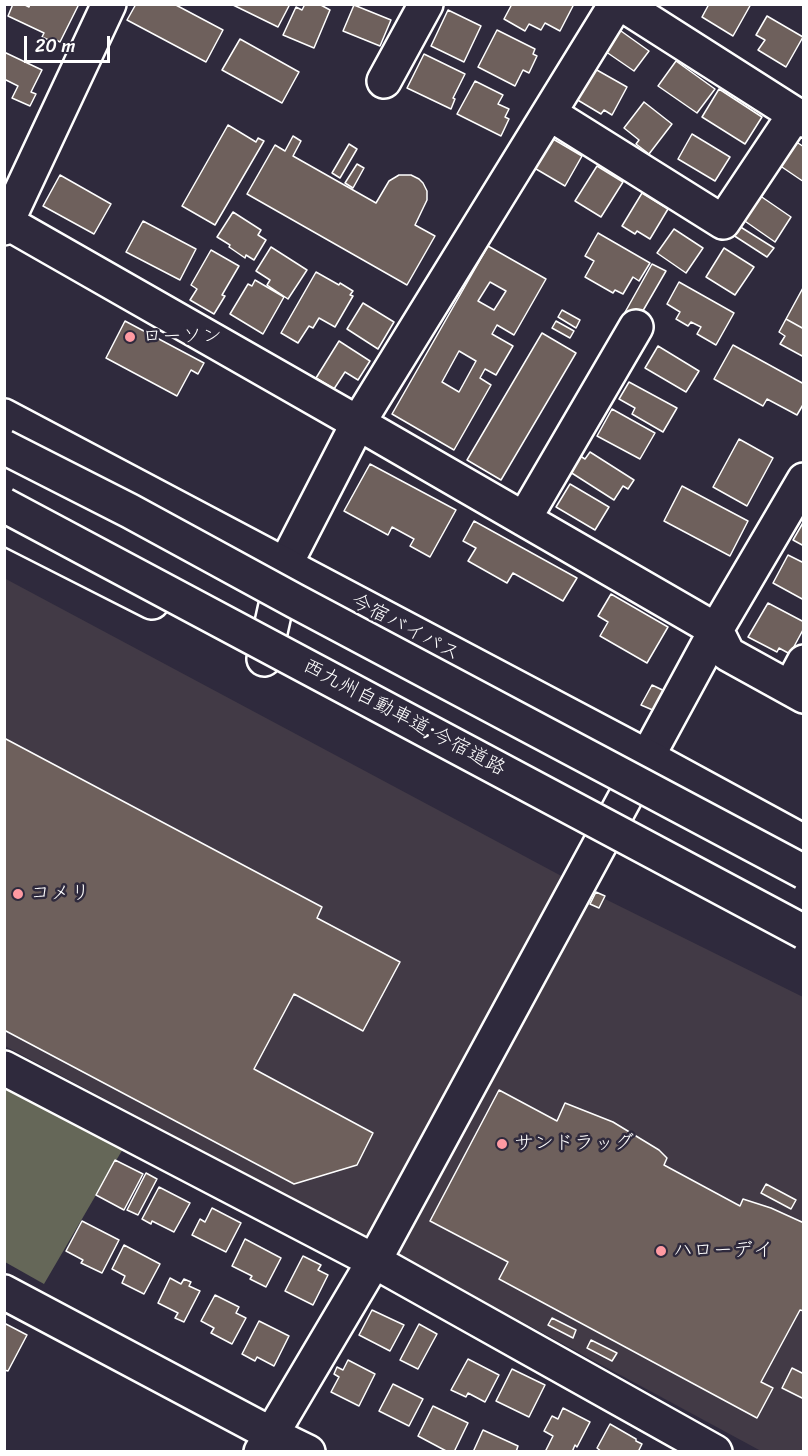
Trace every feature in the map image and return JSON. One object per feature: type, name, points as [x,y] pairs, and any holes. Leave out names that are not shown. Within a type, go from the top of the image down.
[{"type":"main road","points":[[109,4],[6,226],[358,423],[716,630],[728,654],[799,682]]},
{"type":"main road","points":[[384,81],[426,4]]},
{"type":"main road","points":[[264,659],[285,565],[358,423],[616,4]]},
{"type":"main road","points":[[549,113],[723,222],[799,117],[622,4]]},
{"type":"main road","points":[[524,519],[636,327]]},
{"type":"main road","name":"今宿バイパス","points":[[4,416],[804,842]]},
{"type":"main road","points":[[4,447],[130,511],[804,872]]},
{"type":"main road","points":[[266,1443],[374,1261],[716,630],[801,491]]},
{"type":"main road","name":"西九州自動車道;今宿道路","points":[[4,505],[804,932]]},
{"type":"main road","points":[[4,526],[264,659],[804,947]]},
{"type":"main road","points":[[4,1068],[374,1261],[715,1452]]},
{"type":"main road","points":[[4,1292],[266,1443],[308,1452]]},
{"type":"shaded area","points":[[4,578],[597,895],[803,997],[803,1451],[761,1451],[343,1225],[5,1046]]},
{"type":"green space","points":[[4,1084],[124,1147],[44,1284],[5,1262]]},
{"type":"building","points":[[13,4],[23,4],[29,7],[30,4],[79,4],[60,42],[54,39],[53,42],[42,37],[44,33],[8,16]]},
{"type":"building","points":[[136,4],[174,4],[223,30],[206,62],[127,20]]},
{"type":"building","points":[[231,4],[290,4],[278,27]]},
{"type":"building","points":[[305,4],[319,4],[330,10],[314,48],[283,35],[296,7],[302,10]]},
{"type":"building","points":[[512,4],[574,4],[560,31],[545,23],[541,30],[529,24],[525,31],[504,19]]},
{"type":"building","points":[[709,4],[751,4],[733,36],[702,17]]},
{"type":"building","points":[[354,5],[391,20],[380,46],[343,31]]},
{"type":"building","points":[[448,10],[481,26],[464,62],[431,46]]},
{"type":"building","points":[[767,16],[803,37],[786,67],[758,50],[765,40],[756,35]]},
{"type":"building","points":[[614,26],[649,51],[634,71],[599,47]]},
{"type":"building","points":[[497,30],[535,49],[533,54],[537,56],[529,73],[523,70],[515,86],[478,67]]},
{"type":"building","points":[[240,39],[299,72],[282,103],[222,70]]},
{"type":"building","points":[[4,52],[42,70],[31,92],[36,94],[30,106],[12,98],[18,86],[4,79]]},
{"type":"building","points":[[424,54],[465,74],[453,98],[455,99],[451,109],[407,88]]},
{"type":"building","points":[[676,61],[715,89],[697,113],[658,86]]},
{"type":"building","points":[[588,65],[627,87],[612,115],[604,110],[601,114],[571,96]]},
{"type":"building","points":[[475,81],[503,95],[498,104],[509,109],[505,117],[509,119],[501,136],[457,114]]},
{"type":"building","points":[[719,89],[762,117],[745,144],[702,117]]},
{"type":"building","points":[[644,102],[672,124],[649,154],[636,144],[639,140],[624,128]]},
{"type":"building","points":[[228,125],[256,142],[258,138],[264,141],[215,225],[182,206]]},
{"type":"building","points":[[692,134],[730,157],[715,181],[678,159]]},
{"type":"building","points":[[293,136],[301,141],[293,156],[376,203],[389,181],[399,175],[411,175],[423,183],[427,191],[427,200],[415,225],[435,236],[407,285],[247,194],[275,145],[285,151]]},
{"type":"building","points":[[548,136],[582,156],[565,186],[531,166]]},
{"type":"building","points":[[792,139],[804,147],[804,182],[776,163]]},
{"type":"building","points":[[349,144],[357,149],[340,178],[332,173]]},
{"type":"building","points":[[357,164],[364,168],[353,188],[345,183]]},
{"type":"building","points":[[597,166],[623,182],[601,217],[575,201]]},
{"type":"building","points":[[60,175],[111,204],[94,234],[43,206]]},
{"type":"building","points":[[642,193],[668,209],[650,239],[622,226]]},
{"type":"building","points":[[756,193],[791,217],[775,242],[739,217]]},
{"type":"building","points":[[233,212],[261,230],[258,235],[266,240],[254,260],[246,255],[245,258],[217,237]]},
{"type":"building","points":[[143,221],[196,249],[180,280],[126,252]]},
{"type":"building","points":[[739,226],[774,248],[767,257],[733,235]]},
{"type":"building","points":[[674,229],[703,248],[686,273],[657,253]]},
{"type":"building","points":[[598,233],[650,263],[639,281],[633,277],[623,294],[615,290],[613,293],[585,277],[594,261],[585,256]]},
{"type":"building","points":[[488,246],[546,279],[514,335],[497,325],[492,334],[513,346],[496,375],[485,369],[480,378],[491,385],[454,450],[392,414]],"holes":[[[490,282],[506,291],[494,310],[478,301]],[[459,351],[476,361],[459,392],[442,382]]]},
{"type":"building","points":[[271,247],[307,270],[288,299],[267,285],[270,280],[256,271]]},
{"type":"building","points":[[724,248],[754,267],[735,295],[706,277]]},
{"type":"building","points":[[211,250],[239,266],[214,314],[190,300],[197,289],[191,285]]},
{"type":"building","points":[[652,264],[666,271],[637,321],[624,314]]},
{"type":"building","points":[[316,272],[353,291],[350,295],[353,296],[335,327],[319,318],[313,328],[309,326],[298,343],[281,333]]},
{"type":"building","points":[[255,280],[284,297],[263,334],[230,314],[248,284],[252,286]]},
{"type":"building","points":[[679,282],[734,313],[716,345],[697,334],[701,327],[691,322],[688,326],[676,319],[680,312],[667,304]]},
{"type":"building","points":[[804,286],[804,329],[786,319]]},
{"type":"building","points":[[363,303],[394,322],[378,349],[347,329]]},
{"type":"building","points":[[562,310],[580,320],[576,328],[558,317]]},
{"type":"building","points":[[786,319],[804,329],[804,357],[780,344],[785,336],[779,332]]},
{"type":"building","points":[[125,321],[204,363],[198,374],[191,370],[177,396],[106,358]]},
{"type":"building","points":[[556,321],[574,331],[570,338],[552,328]]},
{"type":"building","points":[[542,333],[576,353],[501,480],[467,460]]},
{"type":"building","points":[[339,341],[370,361],[358,380],[345,372],[334,389],[316,378]]},
{"type":"building","points":[[733,345],[804,384],[804,403],[797,415],[767,399],[763,406],[714,379]]},
{"type":"building","points":[[658,346],[699,371],[686,392],[645,368]]},
{"type":"building","points":[[629,382],[677,408],[663,432],[632,414],[635,408],[619,399]]},
{"type":"building","points":[[612,409],[655,433],[640,459],[597,436]]},
{"type":"building","points":[[739,439],[773,458],[747,506],[713,487]]},
{"type":"building","points":[[590,452],[634,480],[628,489],[623,486],[614,500],[567,470],[577,454],[585,459]]},
{"type":"building","points":[[370,464],[456,510],[430,557],[410,546],[414,539],[392,527],[388,535],[344,511]]},
{"type":"building","points":[[570,484],[609,507],[595,530],[556,507]]},
{"type":"building","points":[[682,486],[748,521],[730,556],[664,521]]},
{"type":"building","points":[[474,521],[577,578],[563,601],[513,573],[507,583],[468,561],[476,548],[463,541]]},
{"type":"building","points":[[804,521],[804,546],[793,540]]},
{"type":"building","points":[[788,555],[804,563],[804,600],[773,583]]},
{"type":"building","points":[[611,594],[668,627],[647,663],[600,636],[608,622],[598,616]]},
{"type":"building","points":[[768,603],[804,622],[804,628],[790,654],[779,648],[777,652],[748,637]]},
{"type":"building","points":[[652,685],[671,694],[662,714],[641,705]]},
{"type":"building","points":[[4,738],[322,907],[317,918],[400,962],[363,1031],[294,994],[254,1069],[373,1133],[357,1165],[294,1184],[4,1030]]},
{"type":"building","points":[[596,892],[605,896],[599,908],[590,904]]},
{"type":"building","points":[[499,1090],[557,1121],[565,1103],[613,1122],[659,1150],[667,1158],[664,1165],[740,1206],[743,1199],[771,1208],[804,1223],[804,1311],[800,1310],[761,1382],[773,1388],[757,1418],[499,1279],[508,1262],[430,1221]]},
{"type":"building","points":[[115,1160],[143,1174],[124,1210],[96,1195]]},
{"type":"building","points":[[146,1173],[157,1179],[138,1215],[127,1210]]},
{"type":"building","points":[[766,1184],[796,1200],[791,1209],[761,1193]]},
{"type":"building","points":[[159,1187],[190,1203],[174,1232],[152,1221],[151,1224],[142,1219]]},
{"type":"building","points":[[212,1208],[241,1223],[226,1252],[192,1235],[200,1219],[205,1222]]},
{"type":"building","points":[[82,1221],[119,1240],[102,1273],[81,1263],[83,1260],[66,1251]]},
{"type":"building","points":[[245,1239],[281,1258],[266,1287],[250,1279],[252,1276],[232,1266]]},
{"type":"building","points":[[124,1245],[160,1264],[144,1294],[122,1283],[125,1276],[112,1269]]},
{"type":"building","points":[[303,1256],[321,1265],[318,1270],[328,1275],[313,1305],[285,1291]]},
{"type":"building","points":[[170,1278],[181,1284],[184,1279],[191,1282],[189,1286],[200,1291],[184,1322],[175,1318],[178,1313],[158,1303]]},
{"type":"building","points":[[215,1295],[239,1307],[236,1313],[246,1318],[232,1344],[211,1333],[214,1328],[201,1321]]},
{"type":"building","points":[[372,1310],[404,1325],[390,1351],[359,1335]]},
{"type":"building","points":[[552,1318],[576,1330],[573,1338],[548,1325]]},
{"type":"building","points":[[259,1321],[289,1336],[274,1366],[257,1357],[255,1361],[242,1354]]},
{"type":"building","points":[[4,1323],[27,1335],[8,1371],[4,1370]]},
{"type":"building","points":[[419,1324],[437,1334],[418,1369],[400,1360]]},
{"type":"building","points":[[591,1340],[617,1353],[612,1361],[587,1348]]},
{"type":"building","points":[[468,1359],[499,1375],[485,1402],[468,1393],[466,1397],[451,1390]]},
{"type":"building","points":[[348,1360],[375,1374],[359,1406],[331,1392],[339,1377],[334,1374],[337,1367],[343,1370]]},
{"type":"building","points":[[792,1368],[804,1374],[804,1399],[782,1388]]},
{"type":"building","points":[[512,1369],[545,1385],[529,1417],[496,1401]]},
{"type":"building","points":[[393,1384],[423,1399],[409,1426],[379,1411]]},
{"type":"building","points":[[433,1406],[468,1423],[454,1452],[448,1452],[418,1436]]},
{"type":"building","points":[[563,1408],[590,1422],[572,1452],[545,1452],[553,1436],[544,1431],[552,1416],[558,1419]]},
{"type":"building","points":[[610,1424],[642,1444],[638,1452],[602,1452],[597,1448]]},
{"type":"building","points":[[483,1430],[518,1446],[516,1452],[473,1452]]},
{"type":"place","name":"ローソン","points":[[130,337]]},
{"type":"place","name":"コメリ","points":[[18,894]]},
{"type":"place","name":"サンドラッグ","points":[[502,1144]]},
{"type":"place","name":"ハローデイ","points":[[661,1251]]}]
